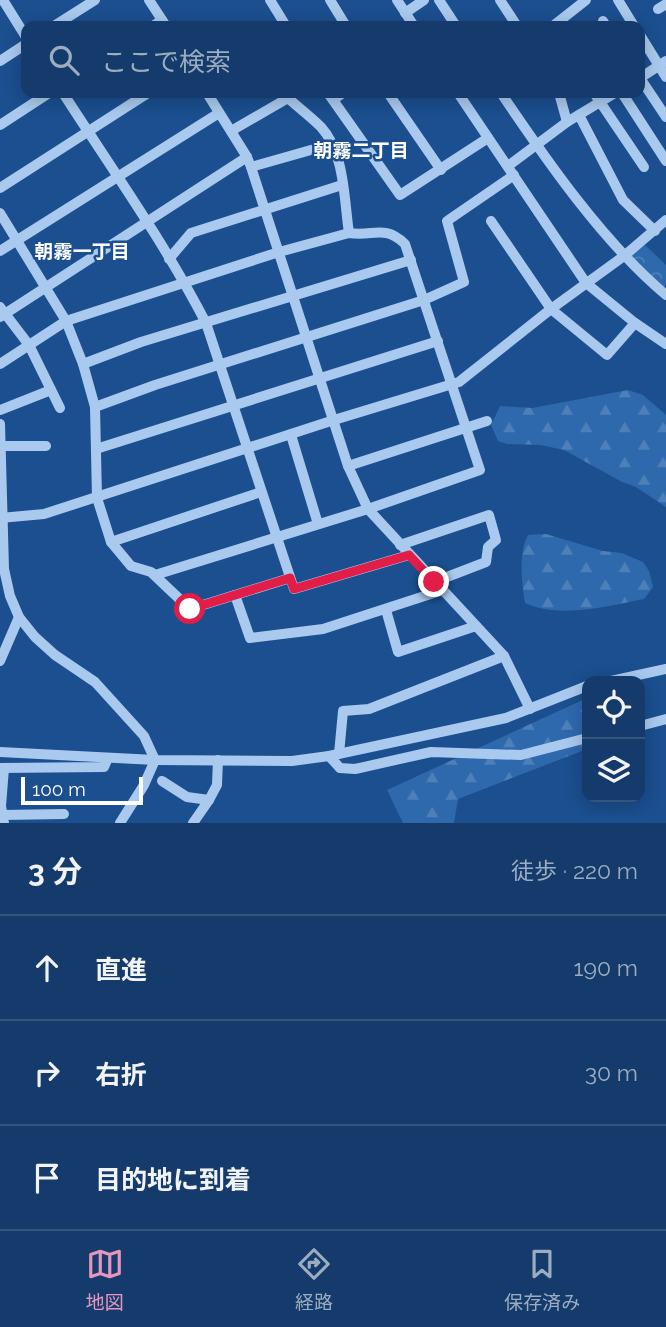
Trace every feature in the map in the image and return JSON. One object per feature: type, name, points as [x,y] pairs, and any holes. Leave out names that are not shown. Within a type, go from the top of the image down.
[{"type":"street","points":[[3,0],[21,29]]},
{"type":"street","points":[[62,21],[95,0]]},
{"type":"street","points":[[149,0],[160,21]]},
{"type":"street","points":[[271,0],[283,21]]},
{"type":"street","points":[[330,0],[343,21]]},
{"type":"street","points":[[397,0],[411,21]]},
{"type":"street","points":[[405,13],[424,0]]},
{"type":"street","points":[[439,0],[453,21]]},
{"type":"street","points":[[500,0],[514,21]]},
{"type":"street","points":[[560,21],[586,0]]},
{"type":"street","points":[[618,0],[631,21]]},
{"type":"street","points":[[645,41],[662,63],[666,77]]},
{"type":"street","points":[[0,61],[21,47]]},
{"type":"street","points":[[645,75],[662,63]]},
{"type":"street","points":[[645,86],[666,117]]},
{"type":"street","points":[[0,125],[41,98]]},
{"type":"street","points":[[65,98],[148,223],[186,284],[206,323],[294,589],[409,555]]},
{"type":"street","points":[[0,188],[140,98]]},
{"type":"street","points":[[210,98],[249,162],[348,466],[368,509],[505,656],[530,709]]},
{"type":"street","points":[[231,131],[288,98],[322,128],[332,144],[342,185],[349,233]]},
{"type":"street","points":[[332,98],[400,195],[488,138]]},
{"type":"street","points":[[391,98],[441,170]]},
{"type":"street","points":[[461,98],[586,283],[666,344]]},
{"type":"street","points":[[504,98],[536,145],[624,256],[666,295]]},
{"type":"street","points":[[561,98],[568,122]]},
{"type":"street","points":[[508,166],[579,115],[596,98]]},
{"type":"street","points":[[598,98],[644,167]]},
{"type":"street","points":[[625,98],[666,161]]},
{"type":"street","points":[[0,251],[219,113]]},
{"type":"street","points":[[579,115],[623,200],[655,231]]},
{"type":"street","points":[[60,408],[29,345],[2,312],[249,162],[332,144]]},
{"type":"street","points":[[95,407],[424,300],[464,282],[447,221],[514,175]]},
{"type":"street","points":[[169,259],[191,233],[342,185]]},
{"type":"street","points":[[0,214],[66,321],[83,364],[95,407],[97,498],[111,542],[131,566],[155,575],[190,609],[290,578]]},
{"type":"street","points":[[2,518],[44,514],[459,382],[551,309],[624,256],[666,220]]},
{"type":"street","points":[[491,222],[551,309],[607,355],[635,323]]},
{"type":"street","points":[[0,363],[66,321],[279,253],[349,233],[379,231],[395,234],[405,244],[480,470],[368,509],[155,575]]},
{"type":"street","points":[[83,364],[141,342],[411,260]]},
{"type":"street","points":[[96,449],[438,341]]},
{"type":"street","points":[[0,410],[51,390]]},
{"type":"street","points":[[348,466],[487,421]]},
{"type":"street","points":[[0,424],[4,569],[10,596],[19,617],[35,637],[55,655],[95,682],[144,736],[155,760],[144,785],[120,823]]},
{"type":"street","points":[[290,435],[318,524]]},
{"type":"street","points":[[2,446],[46,446]]},
{"type":"street","points":[[111,542],[261,492]]},
{"type":"street","points":[[400,545],[489,515],[496,541],[488,547],[486,562],[434,582]]},
{"type":"street","points":[[235,595],[250,638],[323,629],[443,590]]},
{"type":"street","points":[[386,610],[398,652],[476,626]]},
{"type":"street","points":[[0,661],[19,617]]},
{"type":"street","points":[[505,656],[369,709],[343,711],[334,755],[340,768],[355,769],[432,752],[522,755],[583,739]]},
{"type":"street","points":[[636,676],[666,670]]},
{"type":"street","points":[[0,752],[155,760],[292,761],[334,755],[506,718],[582,688]]},
{"type":"street","points":[[645,725],[666,719]]},
{"type":"street","points":[[64,814],[2,813],[2,768],[104,767],[108,758]]},
{"type":"street","points":[[193,823],[217,785],[218,760]]},
{"type":"street","points":[[162,781],[187,797],[209,800]]},
{"type":"green space","points":[[645,245],[666,265],[666,285],[663,288],[630,256]]},
{"type":"green space","points":[[628,390],[643,395],[666,415],[666,507],[636,487],[564,450],[498,441],[491,425],[500,406],[532,408]]},
{"type":"green space","points":[[546,534],[603,551],[622,553],[643,562],[649,571],[653,587],[644,599],[584,610],[553,610],[525,603],[522,568],[525,543],[528,535]]},
{"type":"green space","points":[[582,700],[582,751],[458,799],[454,823],[403,823],[387,790]]},
{"type":"district","name":"朝霧二丁目","points":[[361,150]]},
{"type":"district","name":"朝霧一丁目","points":[[82,251]]},
{"type":"route","points":[[190,609],[290,578],[294,589],[409,555],[434,582]]}]
